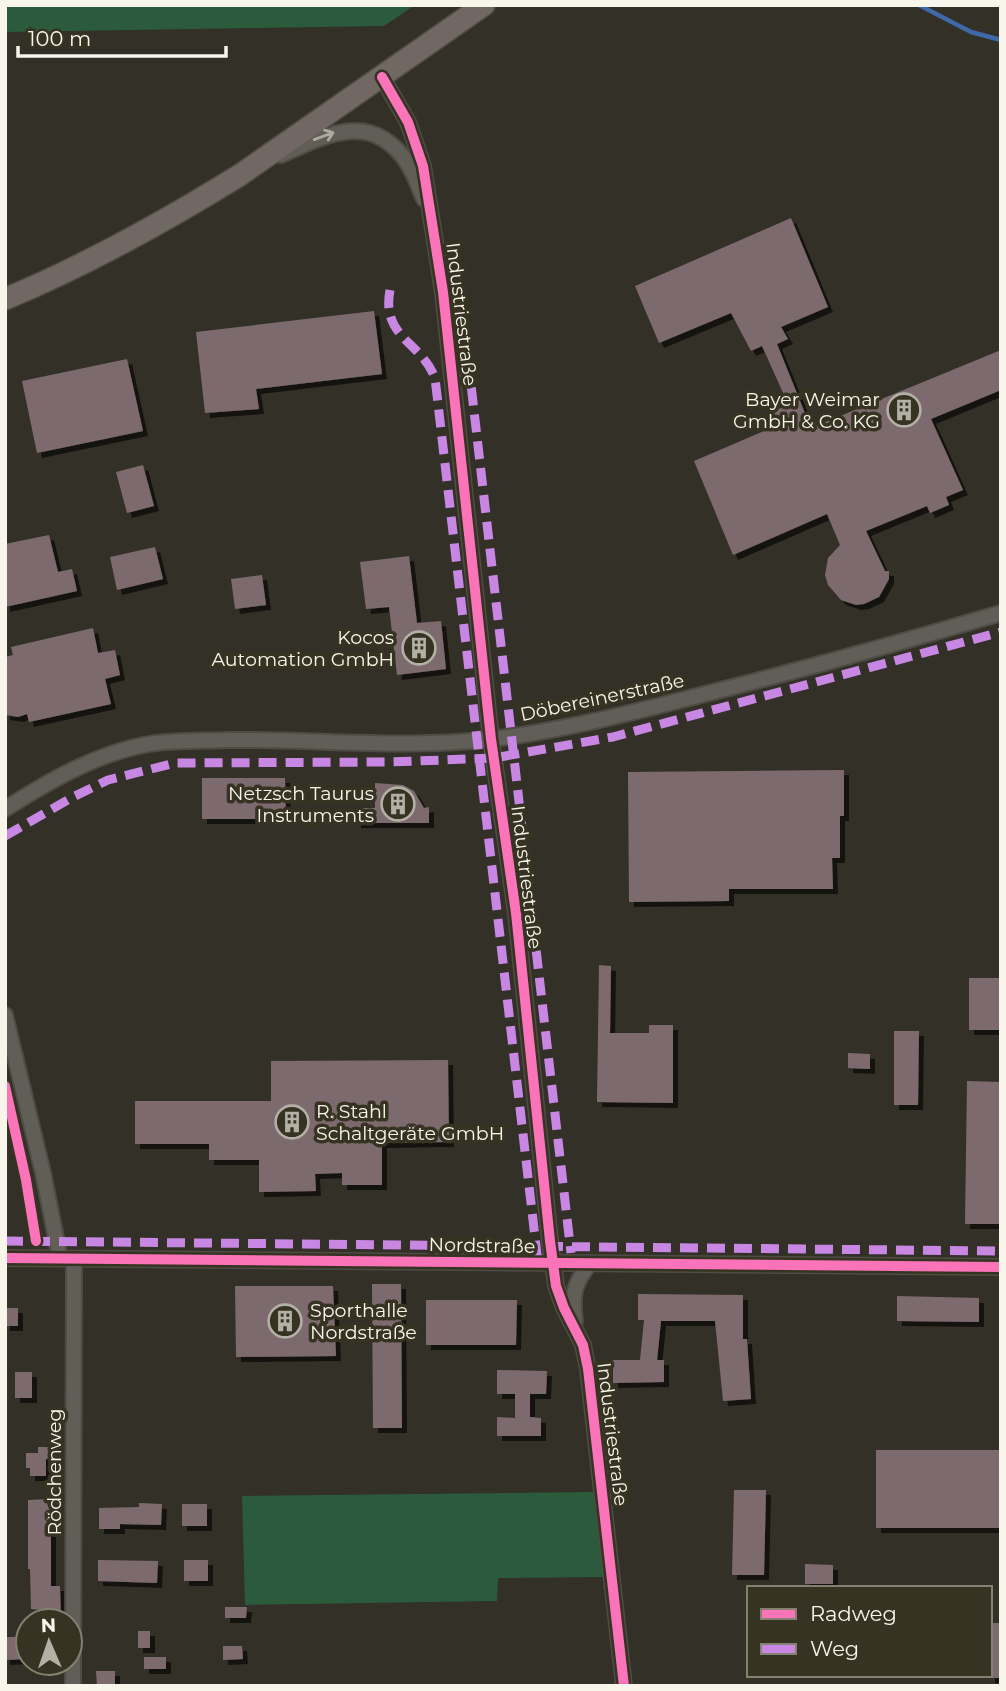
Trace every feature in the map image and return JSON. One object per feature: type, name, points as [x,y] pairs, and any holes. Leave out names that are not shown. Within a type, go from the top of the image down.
[{"type":"main road","points":[[5,299],[124,243],[240,175],[484,5]]},
{"type":"street","name":"Industriestraße","points":[[382,77],[397,101],[416,142],[427,185],[443,292],[491,739],[516,913],[553,1263],[560,1297],[583,1345],[588,1369],[624,1686]]},
{"type":"street","points":[[240,175],[335,132],[367,133],[390,143],[408,165],[431,213]]},
{"type":"street","name":"Döbereinerstraße","points":[[5,809],[90,761],[149,744],[242,740],[410,742],[491,739],[591,723],[786,673],[1001,613]]},
{"type":"street","name":"Rödchenweg","points":[[5,1015],[67,1259],[73,1686]]},
{"type":"street","name":"Nordstraße","points":[[5,1258],[1001,1267]]},
{"type":"street","name":"Industriestraße","points":[[575,1326],[572,1298],[577,1279],[590,1264]]},
{"type":"green space","points":[[5,5],[415,5],[384,26],[5,32]]},
{"type":"green space","points":[[593,1492],[604,1577],[498,1578],[497,1601],[245,1605],[242,1496]]},
{"type":"building","name":"Bayer Weimar GmbH & Co. KG","points":[[791,218],[828,307],[781,327],[788,339],[777,344],[811,428],[1001,350],[1001,390],[931,419],[963,490],[946,497],[949,505],[930,513],[927,506],[866,531],[885,571],[889,571],[889,579],[879,597],[864,604],[856,605],[841,600],[828,585],[825,575],[828,558],[840,545],[827,514],[733,555],[694,461],[778,425],[772,413],[788,404],[762,346],[751,351],[731,313],[659,343],[635,286]]},
{"type":"building","points":[[374,311],[382,374],[256,389],[259,409],[205,413],[196,332]]},
{"type":"building","points":[[127,359],[143,431],[37,453],[22,381]]},
{"type":"building","points":[[143,465],[154,506],[127,513],[116,472]]},
{"type":"building","points":[[49,535],[58,572],[72,569],[77,591],[5,607],[5,544]]},
{"type":"building","points":[[155,547],[163,579],[117,590],[110,557]]},
{"type":"building","points":[[409,556],[417,623],[441,621],[446,669],[397,675],[389,607],[366,609],[360,562]]},
{"type":"building","points":[[262,575],[266,605],[235,609],[231,579]]},
{"type":"building","points":[[93,628],[98,653],[115,650],[120,675],[105,679],[111,704],[29,722],[27,714],[18,717],[5,715],[5,657],[13,655],[11,647]]},
{"type":"building","points":[[844,770],[844,816],[840,816],[840,858],[832,858],[833,889],[729,889],[729,901],[629,902],[628,772]]},
{"type":"building","points":[[202,778],[285,778],[286,819],[202,819]]},
{"type":"building","name":"Netzsch Taurus Instruments","points":[[375,783],[403,785],[414,791],[424,808],[429,807],[429,823],[356,823],[356,808],[375,808]]},
{"type":"building","points":[[599,965],[611,966],[610,1033],[649,1033],[649,1025],[673,1025],[673,1103],[597,1102]]},
{"type":"building","points":[[969,978],[1001,978],[1001,1030],[969,1030]]},
{"type":"building","points":[[894,1031],[919,1031],[918,1105],[894,1105]]},
{"type":"building","points":[[848,1053],[870,1054],[870,1069],[848,1068]]},
{"type":"building","name":"R. Stahl Schaltgeräte GmbH","points":[[448,1060],[449,1142],[382,1143],[382,1185],[342,1185],[342,1173],[315,1174],[316,1191],[259,1192],[259,1160],[209,1160],[209,1144],[135,1144],[135,1101],[271,1101],[271,1061]]},
{"type":"building","points":[[967,1081],[1001,1082],[1001,1224],[965,1224]]},
{"type":"building","points":[[372,1284],[401,1284],[402,1428],[373,1428]]},
{"type":"building","name":"Sporthalle Nordstraße","points":[[235,1286],[333,1286],[336,1356],[236,1357]]},
{"type":"building","points":[[638,1294],[743,1295],[743,1339],[747,1339],[751,1399],[723,1401],[715,1321],[661,1321],[657,1360],[664,1360],[664,1382],[613,1383],[613,1360],[640,1360],[644,1320],[638,1320]]},
{"type":"building","points":[[897,1296],[979,1298],[979,1322],[897,1321]]},
{"type":"building","points":[[426,1300],[517,1300],[516,1345],[426,1345]]},
{"type":"building","points":[[5,1308],[18,1308],[18,1326],[5,1326]]},
{"type":"building","points":[[497,1370],[547,1371],[546,1394],[530,1394],[530,1417],[541,1418],[541,1436],[497,1436],[497,1417],[515,1418],[515,1394],[497,1394]]},
{"type":"building","points":[[15,1372],[32,1372],[32,1398],[15,1398]]},
{"type":"building","points":[[38,1447],[55,1447],[55,1459],[46,1459],[46,1476],[30,1476],[30,1468],[26,1468],[26,1453],[38,1453]]},
{"type":"building","points":[[876,1450],[1001,1450],[1001,1528],[876,1528]]},
{"type":"building","points":[[734,1490],[766,1490],[764,1575],[732,1575]]},
{"type":"building","points":[[51,1499],[51,1586],[60,1586],[61,1607],[31,1607],[28,1500]]},
{"type":"building","points":[[139,1503],[162,1504],[161,1525],[120,1524],[120,1529],[99,1529],[99,1508],[139,1507]]},
{"type":"building","points":[[182,1504],[207,1504],[207,1526],[182,1526]]},
{"type":"building","points":[[98,1560],[158,1561],[157,1583],[98,1581]]},
{"type":"building","points":[[184,1560],[208,1560],[208,1581],[184,1581]]},
{"type":"building","points":[[805,1564],[833,1565],[833,1584],[805,1584]]},
{"type":"building","points":[[225,1607],[247,1607],[246,1618],[225,1618]]},
{"type":"building","points":[[992,1623],[1001,1623],[1001,1678],[990,1678]]},
{"type":"building","points":[[138,1631],[150,1631],[150,1648],[138,1648]]},
{"type":"building","points":[[5,1637],[14,1637],[14,1660],[5,1660]]},
{"type":"building","points":[[223,1646],[242,1646],[243,1659],[223,1660]]},
{"type":"building","points":[[144,1657],[166,1657],[166,1669],[144,1669]]},
{"type":"building","points":[[96,1671],[115,1671],[115,1686],[97,1686]]},
{"type":"waterway","points":[[919,5],[971,32],[1001,40]]},
{"type":"marked path","points":[[390,290],[391,319],[404,338],[421,355],[435,378],[538,1263]]},
{"type":"marked path","points":[[452,312],[464,324],[571,1253]]},
{"type":"marked path","points":[[5,836],[108,780],[175,763],[390,762],[494,758],[613,737],[1001,632]]},
{"type":"marked path","points":[[5,1241],[1001,1251]]},
{"type":"cycle path","points":[[382,77],[408,122],[423,166],[443,292],[491,739],[516,913],[550,1241],[556,1286],[583,1345],[588,1369],[624,1686]]},
{"type":"cycle path","points":[[5,1086],[26,1180],[36,1241]]},
{"type":"cycle path","points":[[5,1258],[1001,1267]]},
{"type":"place","name":"Bayer Weimar GmbH & Co. KG","points":[[904,410]]},
{"type":"place","name":"Kocos Automation GmbH","points":[[419,648]]},
{"type":"place","name":"Netzsch Taurus Instruments","points":[[398,804]]},
{"type":"place","name":"R. Stahl Schaltgeräte GmbH","points":[[292,1122]]},
{"type":"place","name":"Sporthalle Nordstraße","points":[[285,1321]]}]
